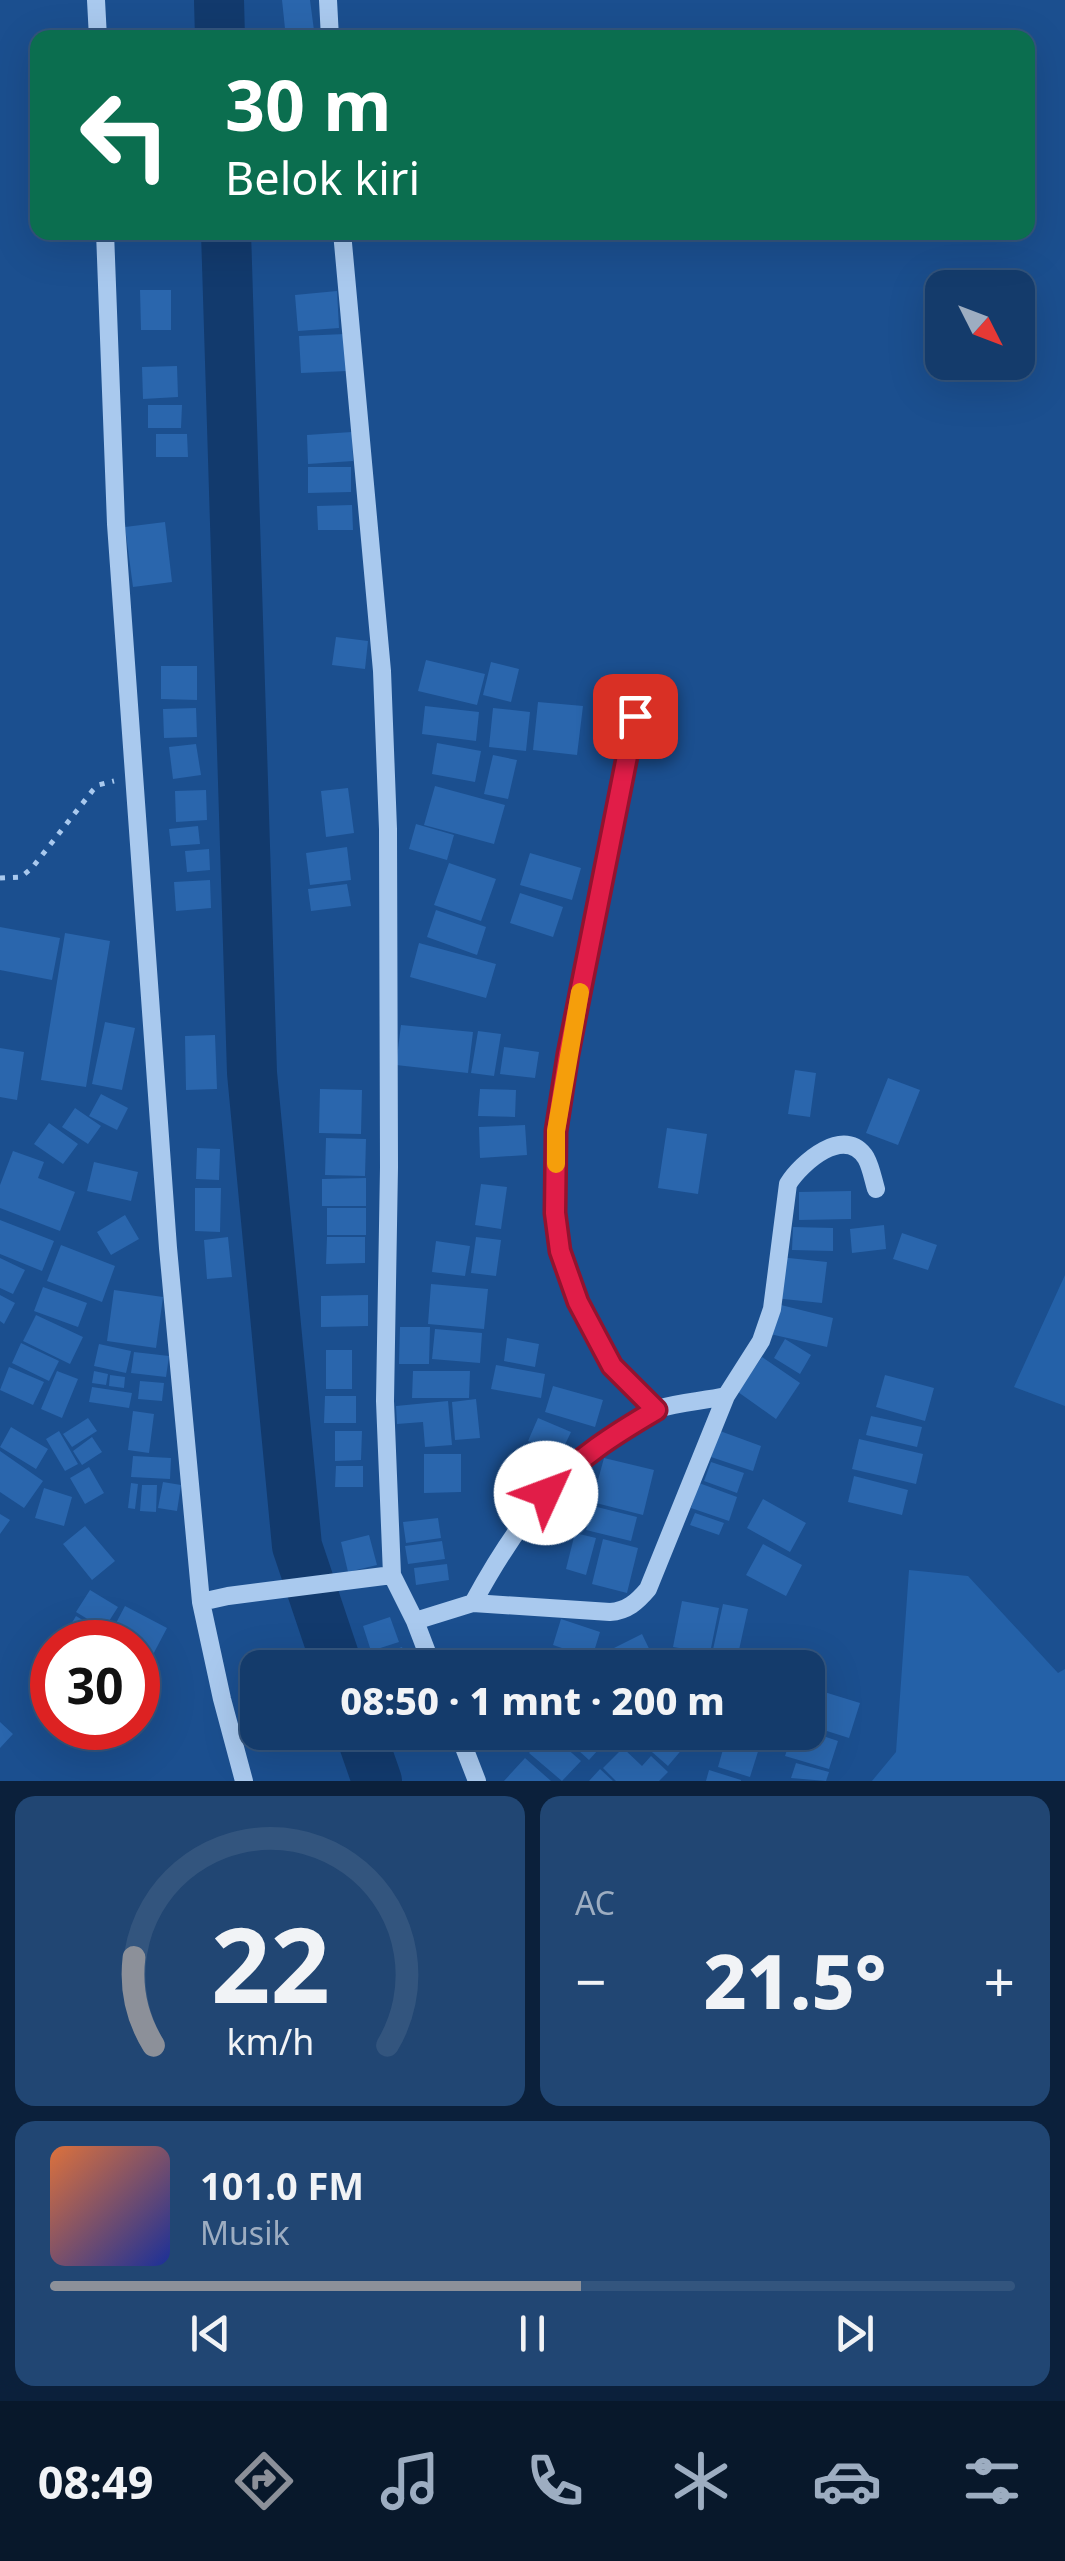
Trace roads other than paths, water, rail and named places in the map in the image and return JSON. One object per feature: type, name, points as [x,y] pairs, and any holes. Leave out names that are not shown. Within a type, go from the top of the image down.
[{"type":"street","points":[[96,0],[98,30]]},
{"type":"street","points":[[328,0],[330,30]]},
{"type":"street","points":[[105,240],[116,524],[168,1248],[201,1602],[244,1781]]},
{"type":"street","points":[[343,240],[382,671],[388,828],[389,1167],[382,1575],[415,1621],[426,1650]]},
{"type":"street","points":[[635,716],[568,1054],[556,1131],[555,1213],[560,1251],[578,1302],[612,1366],[656,1410]]},
{"type":"street","points":[[415,1621],[474,1604],[610,1612],[622,1611],[636,1602],[648,1588],[726,1396],[761,1342],[772,1309],[788,1184],[799,1166],[815,1154],[841,1144],[858,1149],[868,1160],[876,1189]]},
{"type":"street","points":[[474,1604],[502,1550],[530,1510],[562,1476],[607,1439],[656,1410],[726,1396]]},
{"type":"street","points":[[201,1602],[382,1575]]},
{"type":"street","points":[[465,1750],[477,1781]]},
{"type":"waterway","points":[[219,0],[220,30]]},
{"type":"waterway","points":[[226,240],[252,1073],[297,1546],[332,1650]]},
{"type":"waterway","points":[[366,1750],[377,1781]]}]
